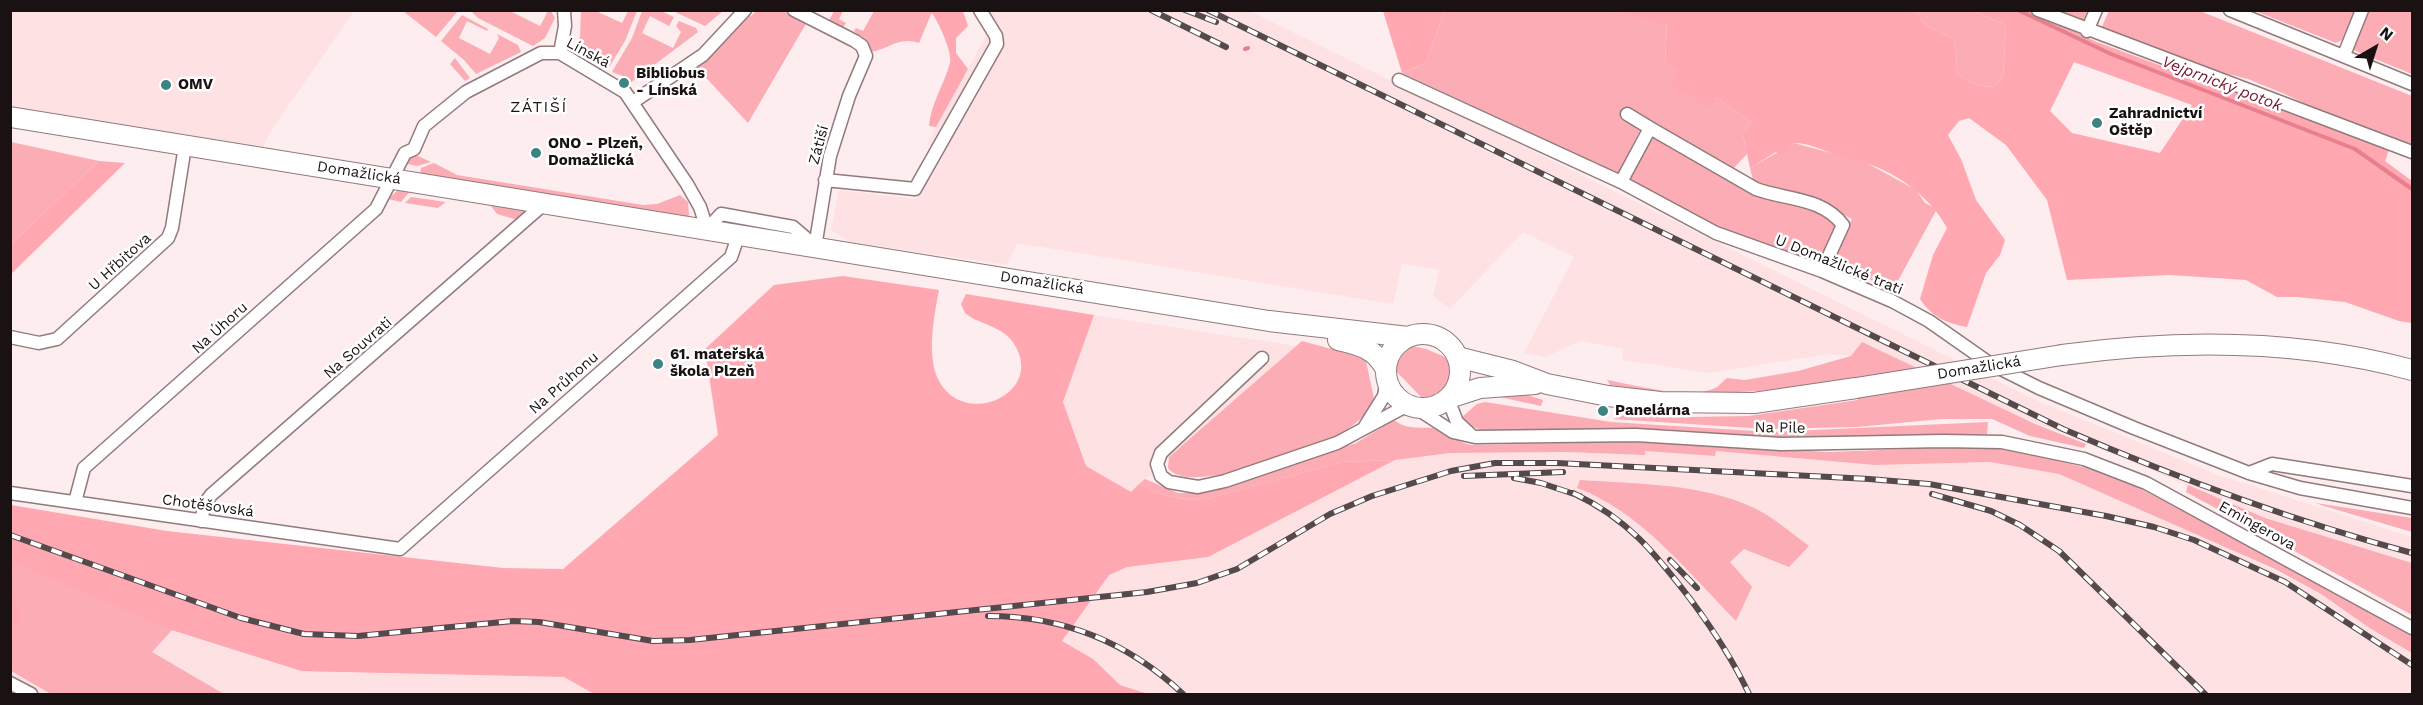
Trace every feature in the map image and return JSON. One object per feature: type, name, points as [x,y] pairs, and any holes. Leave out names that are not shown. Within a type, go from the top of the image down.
[{"type":"main road","name":"Domažlická","points":[[10,117],[1269,321],[1408,337],[1421,334],[1435,336],[1448,344],[1457,357],[1513,371],[1547,384],[1608,396],[1704,404],[1765,402],[2062,355],[2153,345],[2255,345],[2349,356],[2412,370]]},
{"type":"main road","name":"Domažlická","points":[[1269,321],[1362,346],[1378,357],[1394,394],[1412,406],[1433,407],[1448,398],[1490,387],[1547,384]]},
{"type":"main road","points":[[1386,375],[1390,354],[1408,337]]},
{"type":"main road","points":[[1448,398],[1460,374],[1457,357]]},
{"type":"street","points":[[560,53],[565,26],[564,10]]},
{"type":"street","points":[[633,102],[702,55],[745,10]]},
{"type":"street","name":"Zátiší","points":[[794,10],[855,41],[862,46],[866,56],[849,96],[825,180],[815,247]]},
{"type":"street","points":[[825,180],[915,189],[997,44],[996,36],[980,10]]},
{"type":"street","points":[[2038,10],[2087,31],[2412,152]]},
{"type":"street","points":[[2087,31],[2096,10]]},
{"type":"street","points":[[2230,10],[2412,84]]},
{"type":"street","points":[[2344,55],[2362,10]]},
{"type":"street","name":"Línská","points":[[392,179],[405,153],[414,149],[424,126],[448,105],[481,82],[531,58],[550,52],[560,53],[615,86],[633,102],[687,184],[700,207],[707,229]]},
{"type":"street","name":"U Domažlické trati","points":[[1399,80],[1621,182],[1716,234],[1822,271],[1892,301],[1929,321],[1989,363],[2039,388],[2249,473],[2300,488],[2412,507]]},
{"type":"street","points":[[1627,114],[1755,189],[1772,195],[1809,201],[1836,215],[1843,225],[1822,271]]},
{"type":"street","points":[[1621,182],[1650,128]]},
{"type":"street","name":"U Hřbitova","points":[[10,337],[39,342],[57,339],[168,238],[172,228],[184,146]]},
{"type":"street","name":"Na Úhoru","points":[[75,502],[84,468],[371,213],[392,179]]},
{"type":"street","name":"Na Souvrati","points":[[201,521],[211,495],[545,203]]},
{"type":"street","points":[[707,229],[721,214],[743,216],[793,227],[815,247]]},
{"type":"street","name":"Na Průhonu","points":[[400,549],[731,257],[739,234]]},
{"type":"street","points":[[1262,358],[1161,453],[1157,464],[1161,476],[1169,482],[1198,487],[1226,480],[1337,443],[1412,406]]},
{"type":"street","points":[[1363,429],[1384,396],[1386,375]]},
{"type":"street","points":[[1448,398],[1457,422],[1475,437]]},
{"type":"street","name":"Na Pile","points":[[1412,406],[1453,432],[1475,437],[1636,435],[1780,444],[1971,440],[2036,447],[2084,459]]},
{"type":"street","name":"Emingerova","points":[[2084,459],[2165,493],[2412,628]]},
{"type":"street","points":[[2249,473],[2272,464],[2412,486]]},
{"type":"street","name":"Chotěšovská","points":[[10,493],[400,549]]},
{"type":"street","points":[[10,683],[31,694]]},
{"type":"shaded area","points":[[456,10],[458,11],[436,37],[403,11]]},
{"type":"shaded area","points":[[930,10],[932,12],[919,43],[899,42],[870,52],[866,40],[854,31],[856,28],[863,31],[874,11]]},
{"type":"shaded area","points":[[10,11],[354,11],[269,134],[263,148],[11,109]]},
{"type":"shaded area","points":[[471,11],[510,11],[540,26],[548,11],[551,11],[555,18],[545,38],[533,46],[478,18]]},
{"type":"shaded area","points":[[581,11],[596,11],[622,23],[628,11],[637,11],[625,41],[608,69],[576,51],[580,37]]},
{"type":"shaded area","points":[[642,11],[661,11],[674,17],[669,26],[650,16],[642,33],[673,48],[681,32],[676,26],[679,21],[696,28],[698,32],[630,83],[624,79],[625,77],[612,72],[632,38]]},
{"type":"shaded area","points":[[673,11],[723,11],[705,26]]},
{"type":"shaded area","points":[[756,11],[783,11],[807,22],[748,123],[697,68],[694,70],[694,67],[714,53],[748,14],[751,16]]},
{"type":"shaded area","points":[[834,11],[843,11],[839,19],[846,23],[842,29],[827,24]]},
{"type":"shaded area","points":[[930,11],[963,11],[968,26],[956,38],[956,53],[968,69],[936,127],[929,126],[930,118],[950,58],[944,36]]},
{"type":"shaded area","points":[[970,11],[1250,11],[2040,402],[2218,475],[2412,537],[2412,563],[2265,518],[2050,428],[1851,356],[1829,354],[1710,373],[1622,360],[1623,349],[1581,341],[1545,357],[1524,353],[1574,257],[1523,232],[1450,309],[1433,296],[1439,270],[1402,264],[1393,304],[1017,243],[1007,265],[850,242],[831,230],[839,190],[917,199],[944,154],[927,144],[987,34]]},
{"type":"shaded area","points":[[1383,11],[1444,11],[1426,63],[1402,73]]},
{"type":"shaded area","points":[[1444,11],[1608,11],[1667,23],[1665,62],[1679,71],[1711,108],[1716,97],[1751,122],[1743,135],[1747,154],[1734,168],[1629,108],[1623,117],[1640,130],[1618,173],[1402,73],[1426,63]]},
{"type":"shaded area","points":[[1608,11],[1917,11],[1926,25],[1953,38],[1957,53],[1956,73],[1975,84],[1996,86],[2003,75],[2006,25],[1973,11],[2028,11],[2097,42],[2389,150],[2385,161],[2412,181],[2412,323],[2399,321],[2345,302],[2277,297],[2246,280],[2170,275],[2067,280],[2047,200],[2006,145],[1969,118],[1959,121],[1948,135],[1961,159],[1976,200],[2005,240],[2000,255],[1986,273],[1967,327],[1946,321],[1929,310],[1920,299],[1933,255],[1947,228],[1923,197],[1902,180],[1878,168],[1805,144],[1794,143],[1787,148],[1784,156],[1776,152],[1750,168],[1743,135],[1751,122],[1716,97],[1711,109],[1672,85],[1678,71],[1665,62],[1667,24]],"holes":[[[2074,62],[2192,105],[2160,153],[2072,133],[2050,111]]]},
{"type":"shaded area","points":[[1917,11],[1973,11],[2006,25],[2003,75],[1996,86],[1975,84],[1956,73],[1957,53],[1953,38],[1926,25]]},
{"type":"shaded area","points":[[2056,11],[2087,11],[2082,24]]},
{"type":"shaded area","points":[[2109,11],[2200,11],[2412,96],[2412,147],[2325,114],[2248,79],[2171,60],[2099,33]]},
{"type":"shaded area","points":[[2255,11],[2354,11],[2342,40],[2336,43]]},
{"type":"shaded area","points":[[2369,11],[2412,11],[2412,74],[2353,50]]},
{"type":"shaded area","points":[[462,15],[488,29],[487,31],[467,21],[459,38],[490,54],[499,38],[497,34],[518,45],[521,52],[476,74],[464,60],[441,41]]},
{"type":"shaded area","points":[[455,58],[470,78],[465,81],[450,64]]},
{"type":"shaded area","points":[[1652,137],[1761,197],[1804,207],[1832,217],[1837,227],[1822,261],[1815,265],[1720,230],[1631,181],[1630,174]]},
{"type":"shaded area","points":[[10,142],[99,161],[11,244]]},
{"type":"shaded area","points":[[1794,143],[1865,162],[1916,190],[1925,203],[1937,209],[1894,288],[1829,266],[1852,219],[1828,207],[1754,184],[1750,168]]},
{"type":"shaded area","points":[[416,155],[431,162],[417,166],[407,164],[410,158]]},
{"type":"shaded area","points":[[99,161],[125,163],[11,274],[11,244]]},
{"type":"shaded area","points":[[434,163],[457,175],[643,205],[657,204],[680,195],[688,202],[689,216],[686,219],[420,176],[421,168]]},
{"type":"shaded area","points":[[399,189],[412,189],[401,202],[388,199]]},
{"type":"shaded area","points":[[411,197],[446,202],[438,208],[405,203]]},
{"type":"shaded area","points":[[519,205],[527,211],[521,221],[497,214],[491,206]]},
{"type":"shaded area","points":[[843,276],[939,290],[932,336],[935,371],[939,381],[951,395],[967,403],[983,403],[999,398],[1012,389],[1020,376],[1021,359],[1007,336],[965,313],[961,304],[966,294],[1094,315],[1063,402],[1086,466],[1131,492],[1139,484],[1170,496],[1203,500],[1342,462],[1395,460],[1208,557],[1127,567],[1109,575],[1062,641],[1093,659],[1120,685],[1148,694],[594,694],[564,677],[302,671],[172,630],[11,561],[11,505],[167,531],[503,568],[563,569],[718,435],[705,349],[774,285]]},
{"type":"shaded area","points":[[1094,315],[1296,346],[1140,484],[1181,500],[1357,461],[1395,460],[1450,453],[1566,452],[1644,455],[1644,451],[1715,456],[1715,451],[1875,465],[1990,462],[2059,474],[2228,548],[2321,594],[2371,629],[2412,653],[2412,694],[645,694],[1130,492],[1086,466],[1063,402]]},
{"type":"shaded area","points":[[1302,341],[1357,356],[1366,361],[1375,403],[1363,417],[1323,442],[1250,468],[1199,477],[1180,475],[1168,468],[1169,457]]},
{"type":"shaded area","points":[[1862,342],[2035,424],[2086,444],[2084,448],[2030,436],[1992,419],[1941,419],[1857,427],[1766,429],[1613,419],[1630,413],[1690,417],[1748,416],[1858,400],[1854,380],[1762,391],[1694,392],[1717,387],[1727,378],[1745,380],[1798,371],[1851,356]]},
{"type":"shaded area","points":[[1406,345],[1426,349],[1450,359],[1451,380],[1443,393],[1425,401],[1392,367],[1396,356]]},
{"type":"shaded area","points":[[1607,380],[1647,388],[1675,392],[1610,385]]},
{"type":"shaded area","points":[[1518,392],[1543,400],[1541,406],[1490,395]]},
{"type":"shaded area","points":[[1485,402],[1611,422],[1771,432],[1988,422],[1987,434],[1776,437],[1661,429],[1485,431],[1470,426],[1462,417],[1477,404]]},
{"type":"shaded area","points":[[1394,420],[1407,426],[1436,428],[1471,445],[1630,442],[1830,452],[1961,447],[2001,449],[2038,456],[2087,468],[2135,486],[2412,633],[2412,653],[2371,629],[2321,594],[2275,569],[2059,474],[1990,462],[1875,465],[1716,451],[1715,456],[1645,451],[1645,455],[1566,452],[1450,453],[1395,460],[1342,462],[1203,500],[1170,496],[1139,484],[1145,479],[1178,493],[1194,493],[1222,488],[1356,443]]},
{"type":"shaded area","points":[[1580,480],[1667,486],[1732,499],[1767,515],[1809,546],[1789,567],[1744,549],[1730,562],[1752,587],[1736,621],[1643,528],[1600,498],[1577,488]]},
{"type":"shaded area","points":[[2188,485],[2265,518],[2412,563],[2412,615],[2186,492]]},
{"type":"shaded area","points":[[2316,503],[2412,518],[2412,532],[2324,506]]},
{"type":"shaded area","points":[[11,505],[671,694],[601,677],[302,671],[172,630],[152,652],[224,694],[51,694],[11,671]]},
{"type":"shaded area","points":[[11,591],[19,610],[19,620],[11,628]]},
{"type":"shaded area","points":[[172,630],[302,671],[564,677],[594,694],[224,694],[151,652]]},
{"type":"shaded area","points":[[11,671],[51,694],[11,694]]},
{"type":"waterway","name":"Vejprnický potok","points":[[2018,10],[2111,54],[2355,149],[2412,189]]},
{"type":"railway","points":[[1151,10],[1226,47]]},
{"type":"railway","points":[[1185,10],[1216,22]]},
{"type":"railway","points":[[1208,10],[2063,429],[2149,465],[2236,497],[2323,527],[2412,553]]},
{"type":"railway","points":[[10,535],[241,618],[304,634],[358,636],[513,621],[539,622],[653,641],[690,640],[1147,592],[1197,583],[1237,569],[1330,514],[1372,496],[1451,471],[1495,463],[1557,463],[1869,479],[1929,484],[2106,516],[2154,527],[2194,540],[2285,582],[2412,665]]},
{"type":"railway","points":[[1464,476],[1563,472]]},
{"type":"railway","points":[[1514,478],[1541,483],[1580,496]]},
{"type":"railway","points":[[1573,493],[1610,514],[1652,552],[1708,623],[1730,657],[1749,694]]},
{"type":"railway","points":[[1932,494],[1991,511],[2020,525],[2059,551],[2205,694]]},
{"type":"railway","points":[[1670,560],[1697,588]]},
{"type":"railway","points":[[988,616],[1043,621],[1093,636],[1117,646],[1140,660],[1183,694]]},
{"type":"place","name":"Bibliobus - Línská","points":[[624,83]]},
{"type":"place","name":"OMV","points":[[166,85]]},
{"type":"place","name":"Zahradnictví Oštěp","points":[[2097,123]]},
{"type":"place","name":"ONO - Plzeň, Domažlická","points":[[536,153]]},
{"type":"place","name":"61. mateřská škola Plzeň","points":[[658,364]]},
{"type":"place","name":"Panelárna","points":[[1603,411]]},
{"type":"district","name":"ZÁTIŠÍ","points":[[539,107]]}]
